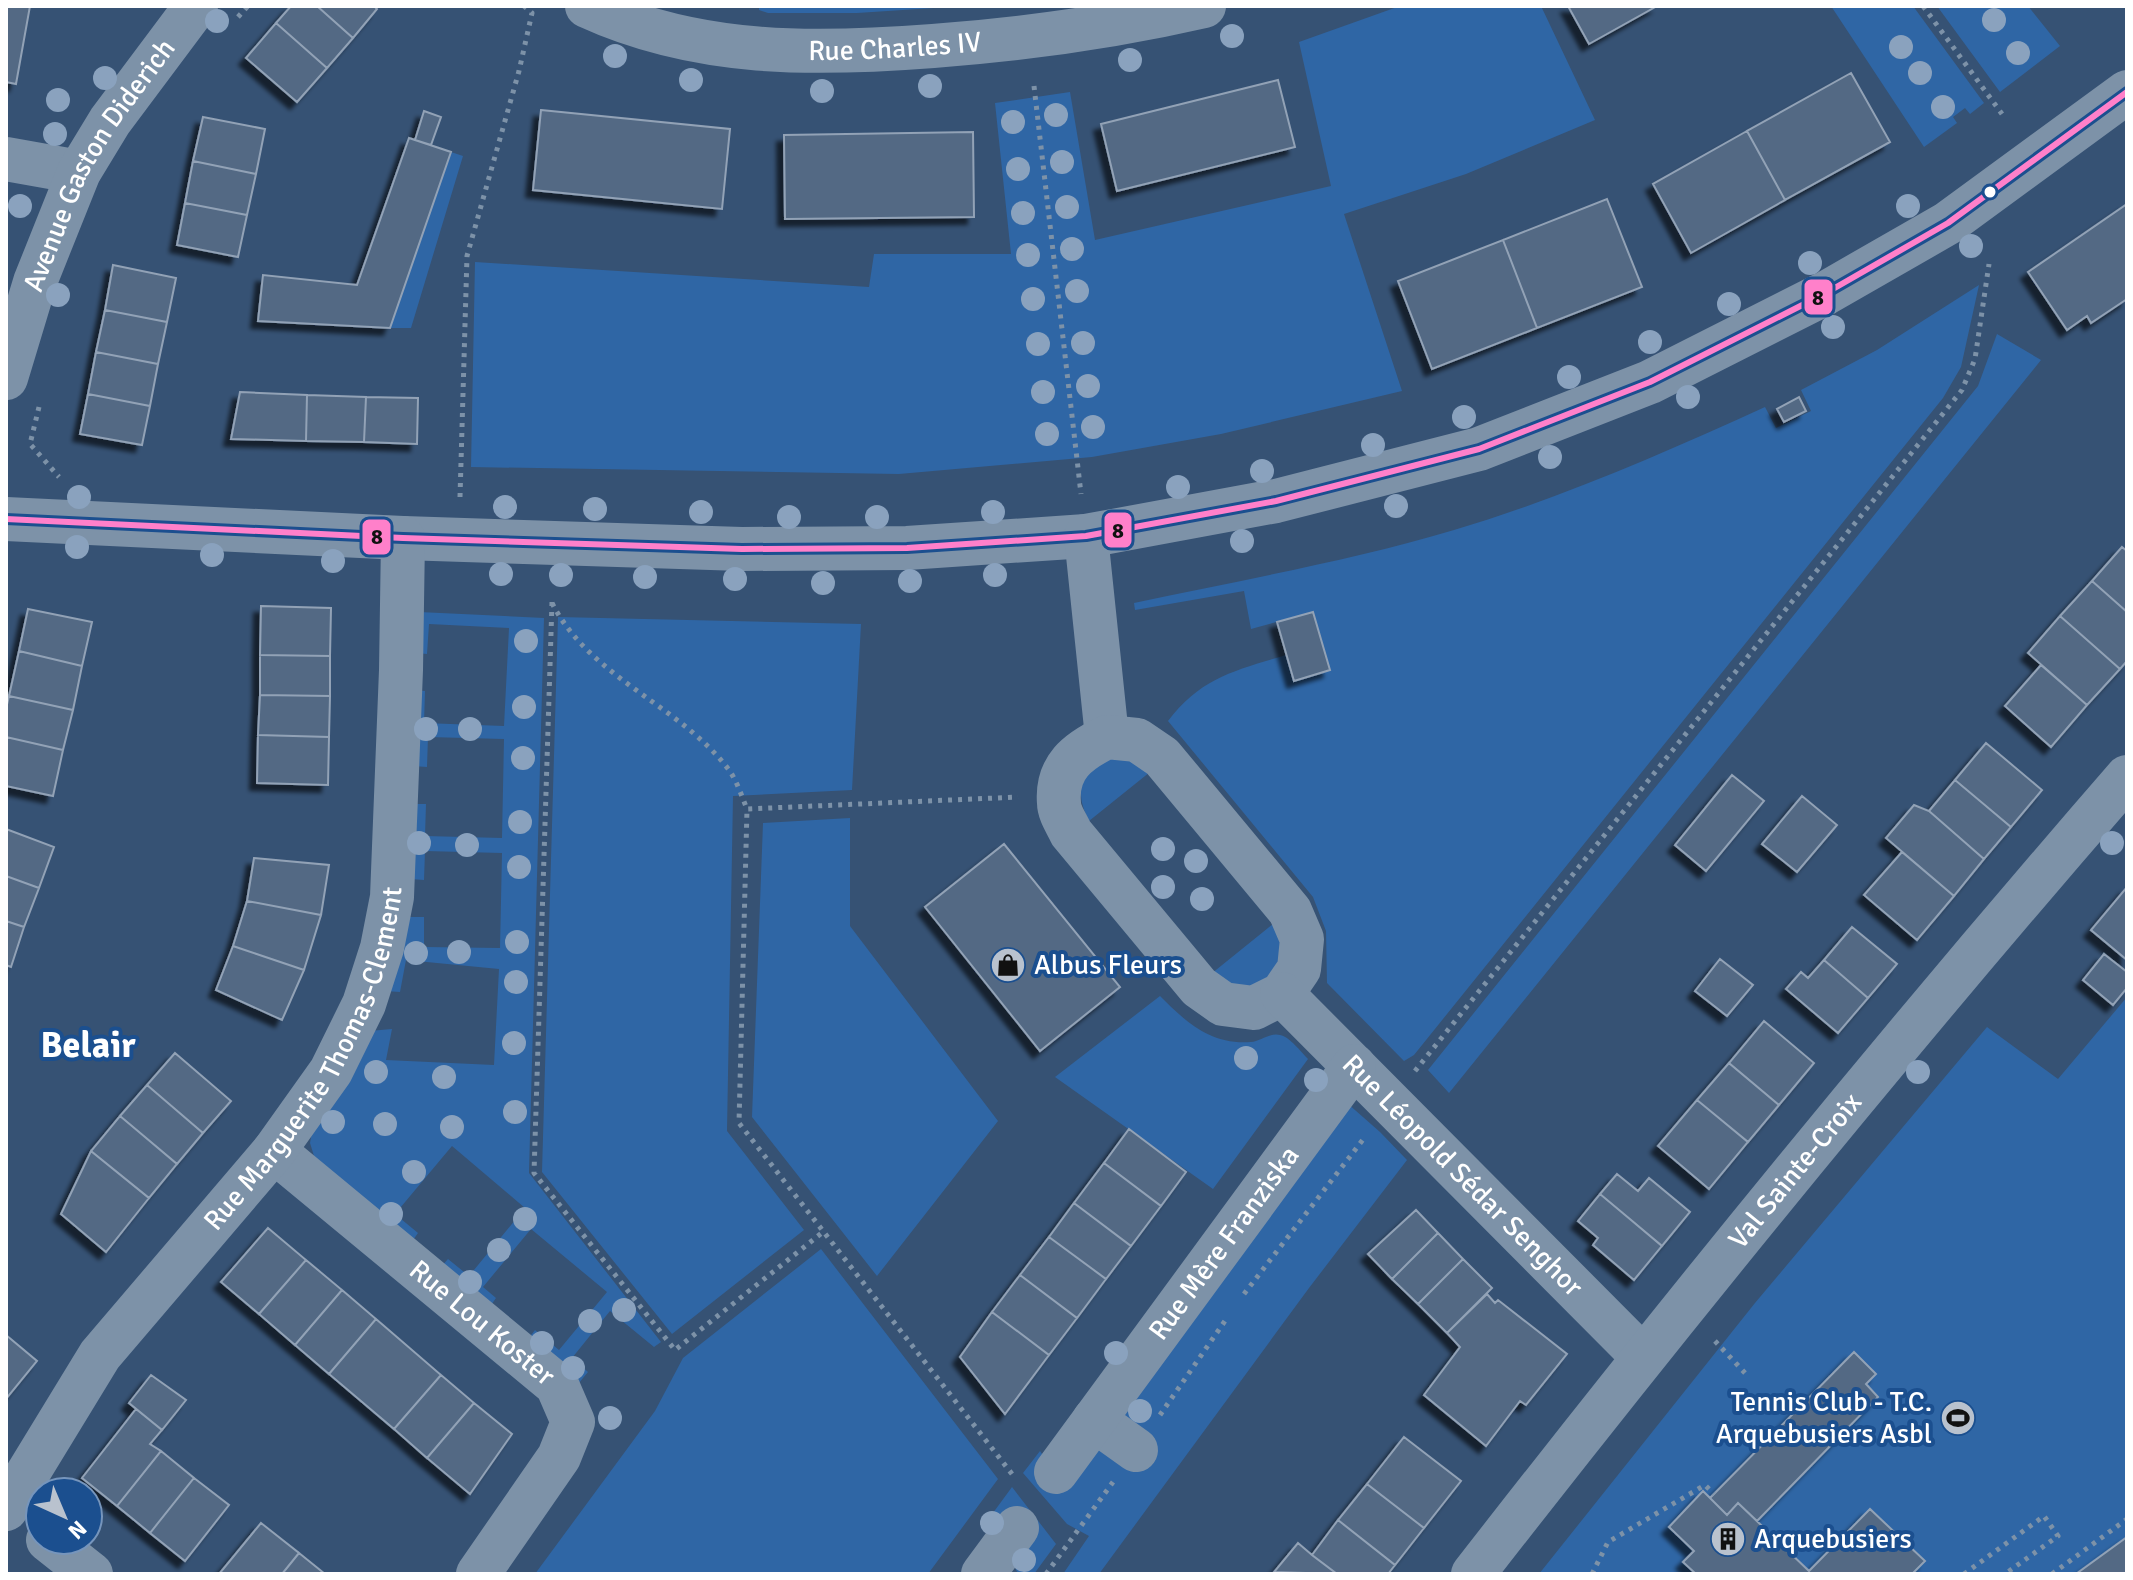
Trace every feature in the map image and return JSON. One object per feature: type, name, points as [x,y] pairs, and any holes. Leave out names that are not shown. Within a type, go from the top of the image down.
[{"type":"street","name":"Rue Charles IV","points":[[587,6],[671,37],[779,52],[853,52],[1029,38],[1125,24],[1204,6]]},
{"type":"street","name":"Avenue Gaston Diderich","points":[[23,389],[35,282],[79,172],[110,121],[216,13]]},
{"type":"street","points":[[6,519],[403,538],[742,549],[907,548],[1086,536],[1276,501],[1479,449],[1650,382],[1826,293],[1948,223],[2127,92]]},
{"type":"street","points":[[6,159],[79,172]]},
{"type":"street","points":[[1086,536],[1107,737]]},
{"type":"street","name":"Rue Marguerite Thomas-Clement","points":[[6,1507],[100,1355],[274,1151],[331,1071],[364,1004],[382,948],[392,882],[403,538]]},
{"type":"street","points":[[1107,737],[1137,740],[1162,757],[1290,911],[1302,939],[1299,969],[1282,994],[1254,1008],[1223,1004],[1199,987],[1071,833],[1058,805],[1062,775],[1079,750],[1107,737]]},
{"type":"street","name":"Val Sainte-Croix","points":[[1473,1574],[1642,1356],[2032,886],[2127,777]]},
{"type":"street","name":"Rue Léopold Sédar Senghor","points":[[1282,994],[1642,1356]]},
{"type":"street","name":"Rue Mère Franziska","points":[[1056,1472],[1354,1066]]},
{"type":"street","name":"Rue Lou Koster","points":[[274,1151],[557,1385],[573,1422],[559,1457],[478,1574]]},
{"type":"street","points":[[1094,1420],[1136,1450]]},
{"type":"street","points":[[6,1507],[24,1521]]},
{"type":"street","points":[[986,1573],[1017,1528]]},
{"type":"street","points":[[68,1556],[91,1574]]},
{"type":"path","points":[[216,13],[248,6]]},
{"type":"path","points":[[460,497],[467,256],[523,56],[532,13],[524,6]]},
{"type":"path","points":[[1923,6],[2002,114]]},
{"type":"path","points":[[1034,86],[1086,536]]},
{"type":"path","points":[[1243,1296],[1390,1103],[1962,390],[1975,359],[1989,264]]},
{"type":"path","points":[[23,389],[30,444],[60,478]]},
{"type":"path","points":[[823,1232],[675,1350],[534,1173],[552,602],[565,627],[606,667],[701,741],[730,772],[747,809],[739,1123],[1006,1465]]},
{"type":"path","points":[[747,809],[1060,795]]},
{"type":"path","points":[[1046,1574],[1234,1308]]},
{"type":"path","points":[[1715,1341],[1745,1373]]},
{"type":"path","points":[[1592,1574],[1608,1542],[1705,1485],[1714,1494]]},
{"type":"path","points":[[1964,1574],[2044,1516],[2058,1536],[2005,1574]]},
{"type":"path","points":[[2052,1574],[2127,1519]]},
{"type":"shaded area","points":[[759,6],[964,6],[857,13],[768,13],[759,10]]},
{"type":"shaded area","points":[[1400,6],[1541,6],[1595,120],[1466,174],[1344,214],[1402,391],[1221,434],[1092,457],[899,474],[471,467],[475,262],[869,287],[874,254],[1011,254],[995,103],[1070,92],[1095,240],[1331,186],[1299,42]]},
{"type":"shaded area","points":[[1831,6],[1913,6],[1984,103],[1970,114],[1965,108],[1953,117],[1957,123],[1924,147]]},
{"type":"shaded area","points":[[1937,6],[2028,6],[2060,46],[2000,92]]},
{"type":"shaded area","points":[[451,152],[463,156],[411,328],[390,328]]},
{"type":"shaded area","points":[[1979,285],[1961,367],[1943,398],[1414,1055],[1404,1061],[1327,983],[1326,931],[1313,897],[1168,721],[1193,694],[1221,677],[1252,665],[1286,655],[1294,680],[1329,670],[1313,612],[1251,629],[1244,591],[1135,610],[1134,603],[1335,561],[1454,530],[1612,474],[1765,407],[1776,428],[1811,411],[1801,390],[1877,350]]},
{"type":"shaded area","points":[[1997,334],[2041,360],[1449,1093],[1428,1070],[1978,386]]},
{"type":"shaded area","points":[[419,612],[544,618],[529,1173],[661,1342],[654,1347],[610,1311],[572,1358],[588,1372],[578,1384],[528,1339],[535,1330],[559,1350],[607,1292],[531,1229],[483,1287],[496,1298],[489,1308],[441,1267],[448,1259],[469,1276],[525,1208],[452,1146],[395,1214],[418,1233],[411,1243],[314,1156],[310,1143],[313,1126],[369,1031],[392,1029],[386,1060],[494,1065],[499,969],[406,960],[400,992],[385,991],[405,917],[424,917],[424,947],[500,948],[502,853],[425,851],[424,880],[410,879],[413,804],[426,804],[425,836],[502,838],[504,739],[428,737],[427,767],[413,766],[415,690],[425,691],[424,723],[504,726],[509,628],[429,624],[427,654],[417,653]]},
{"type":"shaded area","points":[[558,617],[861,624],[852,790],[733,796],[727,1131],[804,1230],[672,1334],[542,1172]]},
{"type":"shaded area","points":[[1118,752],[1150,772],[1089,821],[1081,793],[1088,765]]},
{"type":"shaded area","points":[[850,818],[850,926],[998,1121],[877,1276],[752,1117],[763,823]]},
{"type":"shaded area","points":[[1273,924],[1280,939],[1280,956],[1266,980],[1242,990],[1230,988],[1211,974]]},
{"type":"shaded area","points":[[1160,996],[1189,1023],[1211,1036],[1251,1042],[1280,1035],[1308,1059],[1213,1189],[1055,1077]]},
{"type":"shaded area","points":[[2127,997],[2127,1574],[1539,1574],[1755,1303],[1987,1027],[2058,1079]]},
{"type":"shaded area","points":[[1347,1103],[1407,1160],[1099,1574],[1063,1574],[1089,1536],[1067,1524],[1023,1473],[1040,1451],[1050,1465]]},
{"type":"shaded area","points":[[821,1249],[998,1479],[928,1574],[535,1574],[655,1411],[683,1358]]},
{"type":"shaded area","points":[[1012,1487],[1056,1544],[1034,1574],[1019,1574],[1016,1570],[1018,1548],[999,1522],[990,1517]]},
{"type":"building","points":[[6,6],[30,6],[16,84],[6,82]]},
{"type":"building","points":[[291,6],[317,6],[353,38],[327,68],[276,23]]},
{"type":"building","points":[[317,6],[374,6],[377,9],[353,38]]},
{"type":"building","points":[[1568,6],[1657,6],[1589,44]]},
{"type":"building","points":[[276,23],[327,68],[297,102],[246,58]]},
{"type":"building","points":[[1851,73],[1890,142],[1785,200],[1747,131]]},
{"type":"building","points":[[1278,80],[1295,147],[1117,191],[1101,124]]},
{"type":"building","points":[[541,110],[730,129],[722,209],[533,190]]},
{"type":"building","points":[[424,111],[441,117],[431,145],[415,140]]},
{"type":"building","points":[[203,117],[265,129],[256,174],[193,161]]},
{"type":"building","points":[[1747,131],[1785,200],[1691,253],[1653,184]]},
{"type":"building","points":[[973,132],[974,217],[785,219],[784,135]]},
{"type":"building","points":[[409,138],[451,152],[390,328],[258,321],[263,275],[357,285]]},
{"type":"building","points":[[193,161],[256,174],[247,215],[185,203]]},
{"type":"building","points":[[1607,199],[1642,287],[1537,328],[1503,240]]},
{"type":"building","points":[[185,203],[247,215],[238,257],[177,245]]},
{"type":"building","points":[[2127,204],[2127,299],[2091,323],[2087,316],[2067,330],[2028,272]]},
{"type":"building","points":[[1503,240],[1537,328],[1432,369],[1398,281]]},
{"type":"building","points":[[113,265],[176,278],[167,322],[105,310]]},
{"type":"building","points":[[105,310],[167,322],[158,364],[96,352]]},
{"type":"building","points":[[96,352],[158,364],[150,406],[88,394]]},
{"type":"building","points":[[240,392],[307,395],[306,441],[231,439]]},
{"type":"building","points":[[88,394],[150,406],[142,445],[80,434]]},
{"type":"building","points":[[307,395],[366,397],[364,442],[306,441]]},
{"type":"building","points":[[366,397],[418,398],[417,444],[364,442]]},
{"type":"building","points":[[1799,397],[1806,411],[1784,422],[1777,409]]},
{"type":"building","points":[[2122,547],[2127,551],[2127,612],[2092,581]]},
{"type":"building","points":[[2092,581],[2127,612],[2127,661],[2120,669],[2060,616]]},
{"type":"building","points":[[261,606],[331,608],[330,656],[260,655]]},
{"type":"building","points":[[28,609],[92,622],[82,666],[19,651]]},
{"type":"building","points":[[1313,612],[1330,670],[1294,681],[1277,622]]},
{"type":"building","points":[[2060,616],[2120,669],[2087,705],[2028,653]]},
{"type":"building","points":[[19,651],[82,666],[73,710],[9,696]]},
{"type":"building","points":[[260,655],[330,656],[330,696],[260,695]]},
{"type":"building","points":[[2041,665],[2087,705],[2051,747],[2005,706]]},
{"type":"building","points":[[260,695],[330,696],[329,737],[258,735]]},
{"type":"building","points":[[9,696],[73,710],[63,750],[6,737]]},
{"type":"building","points":[[258,735],[329,737],[328,785],[257,783]]},
{"type":"building","points":[[6,737],[63,750],[53,796],[6,786]]},
{"type":"building","points":[[1986,743],[2042,790],[2011,827],[1955,780]]},
{"type":"building","points":[[1732,775],[1764,801],[1706,871],[1675,845]]},
{"type":"building","points":[[1955,780],[2011,827],[1984,859],[1929,811]]},
{"type":"building","points":[[1802,796],[1837,825],[1797,872],[1762,844]]},
{"type":"building","points":[[1914,805],[1929,811],[1984,859],[1954,896],[1886,838]]},
{"type":"building","points":[[6,829],[54,847],[39,888],[6,876]]},
{"type":"building","points":[[1004,844],[1120,987],[1040,1051],[925,907]]},
{"type":"building","points":[[1902,852],[1954,896],[1917,940],[1864,895]]},
{"type":"building","points":[[254,858],[329,865],[321,915],[247,901]]},
{"type":"building","points":[[6,876],[39,888],[24,927],[6,921]]},
{"type":"building","points":[[2127,887],[2127,960],[2091,930]]},
{"type":"building","points":[[247,901],[321,915],[304,970],[233,946]]},
{"type":"building","points":[[6,921],[24,927],[11,967],[6,965]]},
{"type":"building","points":[[1852,927],[1897,964],[1868,998],[1824,960]]},
{"type":"building","points":[[233,946],[304,970],[282,1020],[216,990]]},
{"type":"building","points":[[2104,954],[2127,972],[2127,988],[2113,1005],[2083,980]]},
{"type":"building","points":[[1720,959],[1753,985],[1727,1016],[1695,991]]},
{"type":"building","points":[[1824,960],[1868,998],[1838,1033],[1786,989],[1801,972],[1808,978]]},
{"type":"building","points":[[1764,1021],[1814,1063],[1779,1105],[1729,1063]]},
{"type":"building","points":[[175,1053],[231,1101],[203,1133],[147,1085]]},
{"type":"building","points":[[1729,1063],[1779,1105],[1748,1142],[1697,1100]]},
{"type":"building","points":[[147,1085],[203,1133],[177,1164],[120,1116]]},
{"type":"building","points":[[1697,1100],[1748,1142],[1709,1189],[1658,1146]]},
{"type":"building","points":[[120,1116],[177,1164],[149,1198],[91,1151]]},
{"type":"building","points":[[1129,1129],[1186,1172],[1161,1206],[1104,1163]]},
{"type":"building","points":[[91,1151],[149,1198],[106,1252],[61,1214]]},
{"type":"building","points":[[1104,1163],[1161,1206],[1131,1246],[1074,1203]]},
{"type":"building","points":[[1617,1174],[1638,1191],[1649,1178],[1690,1212],[1662,1246],[1600,1194]]},
{"type":"building","points":[[1600,1194],[1662,1246],[1634,1280],[1593,1245],[1598,1238],[1578,1221]]},
{"type":"building","points":[[1074,1203],[1131,1246],[1106,1279],[1049,1237]]},
{"type":"building","points":[[1416,1210],[1438,1233],[1392,1279],[1368,1254]]},
{"type":"building","points":[[268,1228],[306,1260],[259,1314],[221,1282]]},
{"type":"building","points":[[1438,1233],[1463,1259],[1418,1304],[1392,1279]]},
{"type":"building","points":[[1049,1237],[1106,1279],[1077,1318],[1020,1275]]},
{"type":"building","points":[[1463,1259],[1492,1288],[1447,1333],[1418,1304]]},
{"type":"building","points":[[306,1260],[342,1290],[295,1345],[259,1314]]},
{"type":"building","points":[[1020,1275],[1077,1318],[1049,1355],[992,1312]]},
{"type":"building","points":[[342,1290],[376,1319],[329,1374],[295,1345]]},
{"type":"building","points":[[1487,1294],[1567,1354],[1526,1405],[1520,1401],[1486,1446],[1424,1395],[1460,1347],[1447,1333]]},
{"type":"building","points":[[992,1312],[1049,1355],[1005,1414],[960,1357]]},
{"type":"building","points":[[376,1319],[441,1375],[394,1429],[329,1374]]},
{"type":"building","points":[[6,1335],[37,1361],[6,1399]]},
{"type":"building","points":[[1854,1352],[1876,1374],[1866,1384],[1878,1397],[1757,1521],[1738,1503],[1727,1515],[1710,1498]]},
{"type":"building","points":[[151,1375],[186,1400],[162,1430],[129,1403]]},
{"type":"building","points":[[441,1375],[474,1403],[427,1458],[394,1429]]},
{"type":"building","points":[[474,1403],[512,1434],[470,1494],[427,1458]]},
{"type":"building","points":[[136,1409],[162,1430],[150,1444],[161,1451],[117,1506],[104,1496],[104,1476],[84,1476]]},
{"type":"building","points":[[1404,1437],[1461,1481],[1424,1528],[1367,1484]]},
{"type":"building","points":[[161,1451],[194,1478],[150,1533],[117,1506]]},
{"type":"building","points":[[194,1478],[229,1505],[185,1561],[150,1533]]},
{"type":"building","points":[[1367,1484],[1424,1528],[1395,1565],[1338,1520]]},
{"type":"building","name":"Arquebusiers","points":[[1703,1491],[1727,1515],[1738,1503],[1809,1571],[1870,1509],[1925,1561],[1912,1574],[1696,1574],[1683,1562],[1694,1551],[1669,1527]]},
{"type":"building","points":[[1338,1520],[1395,1565],[1388,1574],[1337,1574],[1312,1555]]},
{"type":"building","points":[[261,1523],[299,1553],[282,1574],[219,1574]]},
{"type":"building","points":[[2127,1537],[2127,1574],[2076,1574]]},
{"type":"building","points":[[1298,1543],[1312,1555],[1337,1574],[1274,1572]]},
{"type":"building","points":[[299,1553],[325,1574],[282,1574]]},
{"type":"transit line","name":"8","points":[[6,519],[403,538],[742,549],[907,548],[1086,536],[1276,501],[1479,449],[1650,382],[1826,293],[1948,223],[2127,92]]},
{"type":"place","name":"Albus Fleurs","points":[[1008,965]]},
{"type":"place","name":"Tennis Club - T.C. Arquebusiers Asbl","points":[[1958,1418]]},
{"type":"place","name":"Arquebusiers","points":[[1728,1539]]},
{"type":"district","name":"Belair","points":[[88,1045]]}]
